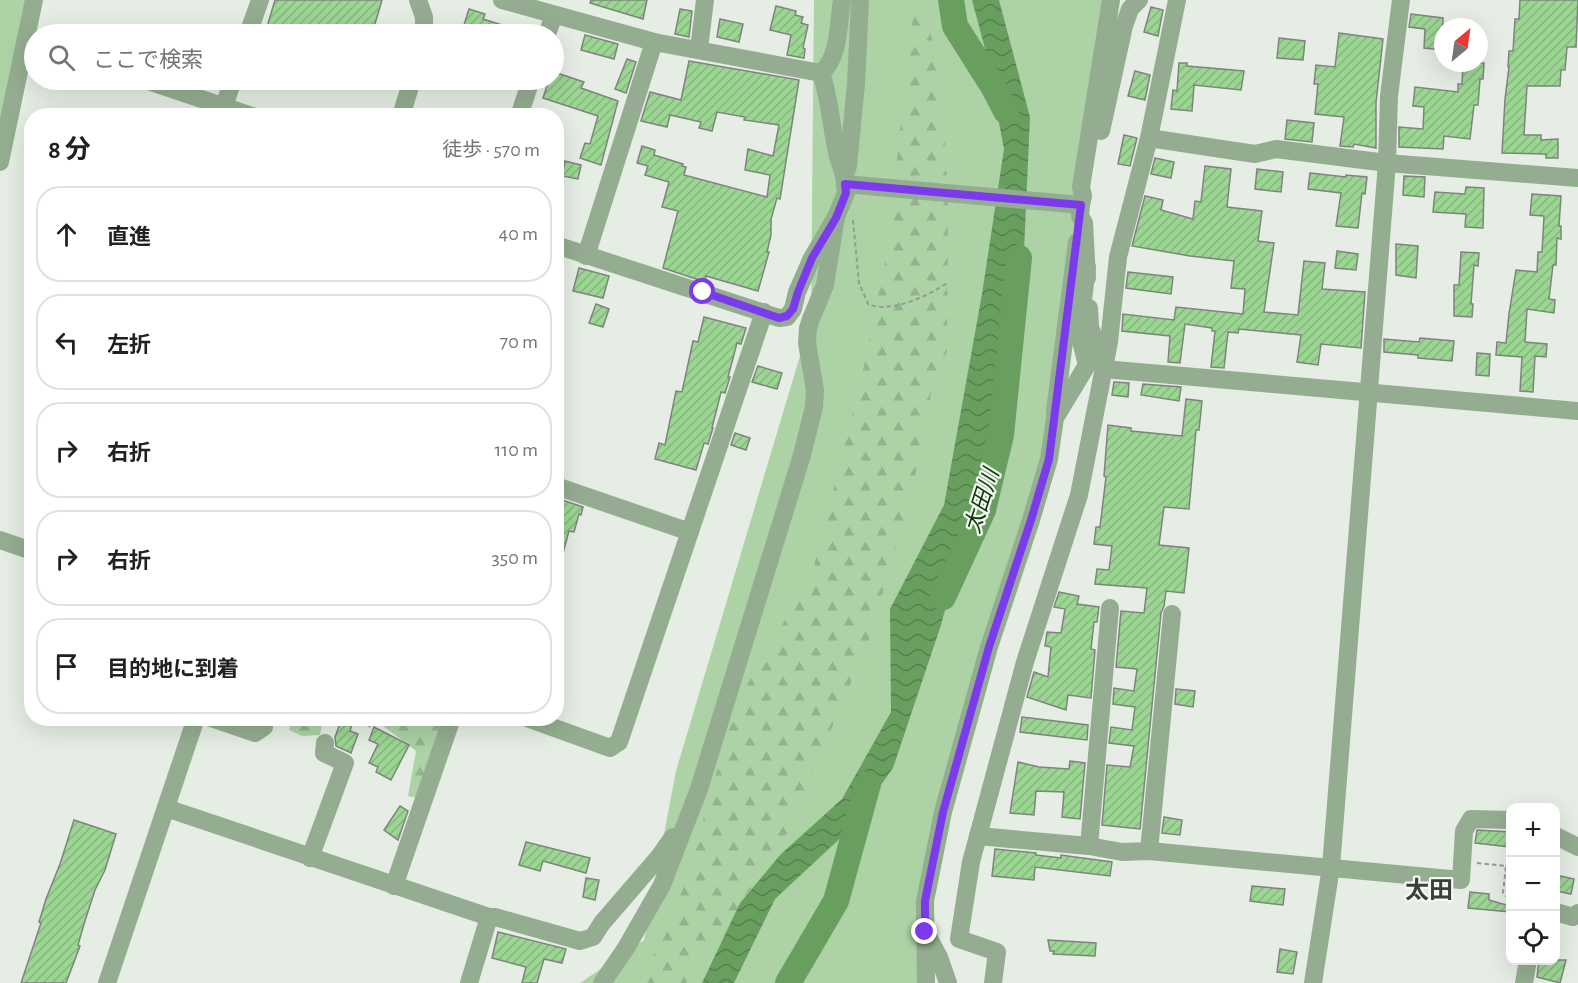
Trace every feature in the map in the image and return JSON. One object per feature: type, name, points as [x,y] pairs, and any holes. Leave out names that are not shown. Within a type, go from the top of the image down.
[{"type":"street","points":[[29,24],[34,0]]},
{"type":"street","points":[[252,24],[260,0]]},
{"type":"street","points":[[418,0],[424,24]]},
{"type":"street","points":[[502,0],[654,42],[821,73]]},
{"type":"street","points":[[699,49],[705,0]]},
{"type":"street","points":[[821,73],[828,67],[833,57],[842,0]]},
{"type":"street","points":[[602,983],[626,948],[662,885],[699,789],[814,407],[815,390],[807,343],[808,328],[825,285],[836,218],[847,185],[856,84],[860,0]]},
{"type":"street","points":[[927,983],[925,901],[943,812],[989,647],[1049,459],[1081,187],[1111,0]]},
{"type":"street","points":[[1104,369],[1090,327],[1084,223],[1079,206],[1088,190],[1124,26],[1130,9],[1139,0]]},
{"type":"street","points":[[993,983],[998,952],[959,939],[970,862],[1025,662],[1079,495],[1104,369],[1118,257],[1149,138],[1177,0]]},
{"type":"street","points":[[1313,983],[1331,867],[1386,163],[1389,96],[1401,0]]},
{"type":"street","points":[[551,24],[554,15]]},
{"type":"street","points":[[586,255],[654,42]]},
{"type":"street","points":[[0,162],[24,48]]},
{"type":"street","points":[[821,73],[827,92],[839,164],[847,185]]},
{"type":"street","points":[[175,90],[230,108]]},
{"type":"street","points":[[224,106],[230,90]]},
{"type":"street","points":[[403,108],[409,90]]},
{"type":"street","points":[[522,108],[528,90]]},
{"type":"street","points":[[1149,138],[1255,154],[1276,149],[1386,163],[1578,178]]},
{"type":"street","points":[[847,185],[1079,206]]},
{"type":"street","points":[[564,247],[779,318],[792,312],[812,258],[836,218]]},
{"type":"street","points":[[1054,418],[1087,365],[1079,333],[1087,267]]},
{"type":"street","points":[[549,726],[610,748],[619,742],[764,312]]},
{"type":"street","points":[[1104,369],[1578,411]]},
{"type":"street","points":[[564,489],[690,532]]},
{"type":"street","points":[[0,540],[24,548]]},
{"type":"street","points":[[1089,846],[1110,608]]},
{"type":"street","points":[[1149,851],[1172,614]]},
{"type":"street","points":[[107,983],[193,726]]},
{"type":"street","points":[[234,726],[255,733],[264,727]]},
{"type":"street","points":[[394,886],[449,726]]},
{"type":"street","points":[[310,858],[345,763],[324,753],[325,743]]},
{"type":"street","points":[[166,808],[489,917],[580,941],[593,937],[602,923],[659,857],[677,831],[683,827]]},
{"type":"street","points":[[978,836],[1089,846],[1122,852],[1149,851],[1461,880],[1464,831],[1471,819],[1506,820]]},
{"type":"street","points":[[1560,838],[1578,847]]},
{"type":"street","points":[[1560,913],[1573,917],[1578,913]]},
{"type":"street","points":[[469,983],[489,917]]},
{"type":"street","points":[[925,932],[939,957],[948,983]]},
{"type":"street","points":[[1524,983],[1527,965]]},
{"type":"path","points":[[847,185],[859,283],[868,304],[876,308],[902,306],[946,283]]},
{"type":"path","points":[[1462,862],[1506,866],[1503,894],[1506,897]]},
{"type":"green space","points":[[0,0],[29,0],[24,24],[0,160]]},
{"type":"green space","points":[[814,0],[1120,0],[1081,187],[1049,459],[954,772],[925,913],[925,983],[580,983],[644,940],[676,771],[811,319]]},
{"type":"green space","points":[[916,0],[921,0],[942,74],[948,212],[947,351],[931,394],[914,481],[870,638],[783,842],[686,983],[627,983],[659,949],[682,891],[737,702],[812,574],[860,385],[888,247],[909,44]]},
{"type":"green space","points":[[290,726],[322,726],[320,735],[302,736],[289,730]]},
{"type":"green space","points":[[383,726],[446,726],[424,799],[408,796],[416,751]]},
{"type":"water","points":[[972,0],[999,0],[1030,117],[1024,251],[990,442],[941,625],[893,768],[848,831],[775,899],[734,983],[702,983],[740,903],[781,854],[842,799],[891,712],[890,609],[944,505],[982,294],[1004,149],[984,45]]},
{"type":"building","points":[[275,0],[382,0],[375,24],[268,24]]},
{"type":"building","points":[[591,0],[647,0],[643,19],[590,3]]},
{"type":"building","points":[[1520,0],[1578,0],[1576,47],[1567,47],[1565,70],[1561,70],[1560,86],[1527,86],[1524,135],[1541,135],[1541,140],[1558,139],[1558,158],[1546,158],[1546,154],[1502,153],[1509,51],[1513,51],[1515,19],[1519,19]]},
{"type":"building","points":[[776,6],[796,11],[795,15],[803,17],[801,23],[808,25],[803,48],[805,49],[804,58],[787,55],[791,35],[770,30]]},
{"type":"building","points":[[1151,7],[1163,10],[1158,36],[1144,32]]},
{"type":"building","points":[[469,9],[485,14],[483,19],[499,24],[464,24]]},
{"type":"building","points":[[680,9],[692,11],[689,37],[675,34]]},
{"type":"building","points":[[1411,14],[1443,18],[1434,18],[1434,49],[1424,48],[1425,29],[1409,27]]},
{"type":"building","points":[[720,19],[743,24],[739,42],[717,37]]},
{"type":"building","points":[[1339,33],[1383,39],[1376,103],[1376,148],[1354,144],[1353,147],[1340,146],[1344,117],[1315,114],[1318,84],[1314,84],[1316,65],[1335,67]]},
{"type":"building","points":[[585,35],[618,44],[614,59],[581,50]]},
{"type":"building","points":[[1279,38],[1305,41],[1303,60],[1277,58]]},
{"type":"building","points":[[627,59],[636,62],[626,93],[615,89]]},
{"type":"building","points":[[689,61],[799,80],[780,199],[777,198],[771,219],[771,235],[767,252],[769,252],[758,291],[706,276],[705,282],[663,268],[678,211],[662,207],[669,182],[645,175],[648,166],[637,163],[642,146],[655,150],[654,155],[683,164],[682,166],[686,167],[684,175],[767,197],[770,175],[745,170],[748,149],[773,156],[779,125],[744,120],[745,117],[717,112],[712,131],[699,128],[701,122],[670,115],[667,127],[641,121],[650,92],[681,100]]},
{"type":"building","points":[[1179,63],[1187,63],[1187,66],[1244,71],[1241,90],[1194,85],[1192,111],[1171,109],[1173,90],[1177,91]]},
{"type":"building","points":[[1135,71],[1150,75],[1145,100],[1128,96]]},
{"type":"building","points":[[1463,72],[1483,72],[1483,79],[1480,79],[1478,105],[1474,105],[1470,139],[1444,136],[1443,149],[1399,147],[1399,127],[1423,129],[1424,107],[1413,106],[1415,87],[1458,92],[1458,84],[1462,84]]},
{"type":"building","points":[[564,75],[584,82],[581,88],[618,101],[601,165],[580,158],[585,143],[590,144],[598,116],[543,98],[546,90],[564,90]]},
{"type":"building","points":[[1287,120],[1314,123],[1312,142],[1285,139]]},
{"type":"building","points":[[1124,135],[1137,138],[1130,166],[1118,164]]},
{"type":"building","points":[[1155,158],[1174,162],[1171,178],[1151,174]]},
{"type":"building","points":[[565,161],[581,165],[578,179],[564,176]]},
{"type":"building","points":[[1205,166],[1231,169],[1227,207],[1262,211],[1258,241],[1274,243],[1264,312],[1298,315],[1304,261],[1325,263],[1322,289],[1365,292],[1361,348],[1321,344],[1318,365],[1297,362],[1301,335],[1239,329],[1238,333],[1228,332],[1224,368],[1211,367],[1215,331],[1212,331],[1212,328],[1185,324],[1180,363],[1168,362],[1170,336],[1122,331],[1123,314],[1174,320],[1176,307],[1243,314],[1245,289],[1231,288],[1234,261],[1132,246],[1145,196],[1163,200],[1161,210],[1193,219],[1195,201],[1201,202]]},
{"type":"building","points":[[1257,169],[1283,172],[1281,192],[1255,189]]},
{"type":"building","points":[[1310,173],[1367,177],[1365,194],[1362,193],[1358,228],[1336,226],[1341,193],[1308,189]]},
{"type":"building","points":[[1404,176],[1425,177],[1424,197],[1403,195]]},
{"type":"building","points":[[1466,187],[1484,188],[1483,228],[1465,227],[1466,214],[1433,212],[1435,192],[1465,194]]},
{"type":"building","points":[[1532,194],[1561,196],[1559,226],[1561,226],[1561,239],[1557,238],[1556,265],[1553,265],[1549,299],[1555,300],[1554,313],[1527,309],[1525,342],[1547,344],[1546,357],[1535,356],[1533,392],[1520,391],[1522,357],[1496,355],[1497,342],[1506,343],[1516,270],[1537,272],[1538,252],[1542,252],[1544,216],[1530,215]]},
{"type":"building","points":[[1396,244],[1418,246],[1416,278],[1396,275]]},
{"type":"building","points":[[1337,251],[1358,254],[1356,270],[1335,268]]},
{"type":"building","points":[[1461,252],[1479,253],[1478,266],[1474,265],[1472,317],[1454,316],[1454,285],[1459,285]]},
{"type":"building","points":[[579,268],[609,276],[603,298],[573,291]]},
{"type":"building","points":[[1128,272],[1173,277],[1171,294],[1126,288]]},
{"type":"building","points":[[596,304],[609,309],[603,327],[589,323]]},
{"type":"building","points":[[704,317],[746,328],[741,344],[737,343],[725,393],[721,392],[708,444],[704,443],[696,470],[655,459],[659,443],[665,445],[676,391],[682,392],[693,341],[698,342]]},
{"type":"building","points":[[1420,338],[1454,341],[1452,361],[1384,352],[1384,339],[1419,342]]},
{"type":"building","points":[[1477,353],[1490,354],[1489,376],[1476,375]]},
{"type":"building","points":[[758,366],[782,373],[777,389],[752,382]]},
{"type":"building","points":[[1114,382],[1129,383],[1128,397],[1112,395]]},
{"type":"building","points":[[1143,384],[1181,387],[1179,401],[1141,395]]},
{"type":"building","points":[[1186,399],[1202,401],[1199,430],[1196,430],[1189,509],[1164,507],[1159,545],[1189,548],[1184,593],[1166,591],[1161,613],[1140,829],[1102,825],[1107,765],[1130,767],[1134,746],[1109,743],[1111,727],[1132,730],[1135,707],[1113,704],[1114,688],[1134,691],[1137,669],[1116,667],[1121,611],[1144,613],[1147,588],[1095,584],[1097,569],[1109,570],[1112,546],[1094,544],[1096,527],[1100,527],[1106,477],[1104,476],[1108,425],[1131,428],[1131,431],[1182,436]]},
{"type":"building","points":[[735,433],[750,438],[746,450],[731,445]]},
{"type":"building","points":[[564,501],[583,507],[574,532],[569,531],[564,549]]},
{"type":"building","points":[[1059,592],[1079,596],[1077,604],[1099,607],[1097,622],[1094,622],[1091,649],[1095,650],[1091,698],[1068,695],[1066,710],[1027,697],[1034,672],[1048,677],[1051,647],[1045,646],[1047,632],[1061,633],[1065,609],[1054,607]]},
{"type":"building","points":[[1176,689],[1195,691],[1193,707],[1175,704]]},
{"type":"building","points":[[1022,717],[1088,725],[1087,740],[1020,732]]},
{"type":"building","points":[[339,726],[352,726],[350,731],[358,734],[351,753],[336,746],[335,737]]},
{"type":"building","points":[[374,727],[409,745],[391,780],[376,772],[378,767],[369,763],[378,744],[369,740]]},
{"type":"building","points":[[1070,761],[1085,763],[1080,819],[1062,817],[1064,792],[1036,791],[1034,815],[1010,813],[1018,762],[1039,767],[1069,769]]},
{"type":"building","points":[[400,806],[408,811],[398,840],[384,830]]},
{"type":"building","points":[[1164,817],[1182,820],[1180,835],[1162,833]]},
{"type":"building","points":[[74,820],[116,834],[105,870],[95,890],[78,945],[80,946],[66,983],[21,983],[41,923],[39,922],[46,899]]},
{"type":"building","points":[[1477,830],[1506,832],[1506,847],[1475,843]]},
{"type":"building","points":[[526,842],[590,858],[586,873],[543,861],[540,871],[519,865]]},
{"type":"building","points":[[995,849],[1112,862],[1110,876],[1035,867],[1034,880],[992,876]]},
{"type":"building","points":[[1560,876],[1574,879],[1571,894],[1560,892]]},
{"type":"building","points":[[586,878],[599,880],[595,900],[583,897]]},
{"type":"building","points":[[1252,886],[1285,889],[1283,905],[1250,901]]},
{"type":"building","points":[[1470,892],[1489,894],[1489,900],[1506,905],[1506,912],[1468,908]]},
{"type":"building","points":[[498,932],[566,949],[562,963],[544,959],[537,983],[522,983],[526,967],[492,958]]},
{"type":"building","points":[[1048,940],[1096,943],[1095,956],[1053,954],[1054,951],[1050,951]]},
{"type":"building","points":[[1280,949],[1297,952],[1293,974],[1277,972]]},
{"type":"building","points":[[1560,960],[1566,960],[1560,983],[1537,977],[1538,965],[1560,965]]},
{"type":"waterway","name":"太田川","points":[[951,0],[955,26],[1006,111]]},
{"type":"waterway","name":"太田川","points":[[943,597],[983,510],[1001,435],[1019,258]]},
{"type":"waterway","name":"太田川","points":[[788,983],[836,901],[868,784]]},
{"type":"district","name":"太田","points":[[1429,891]]},
{"type":"route","points":[[703,292],[779,318],[787,316],[792,312],[812,258],[836,218],[846,193],[845,184],[1081,205],[1049,459],[989,647],[943,812],[925,901],[925,932]]}]
